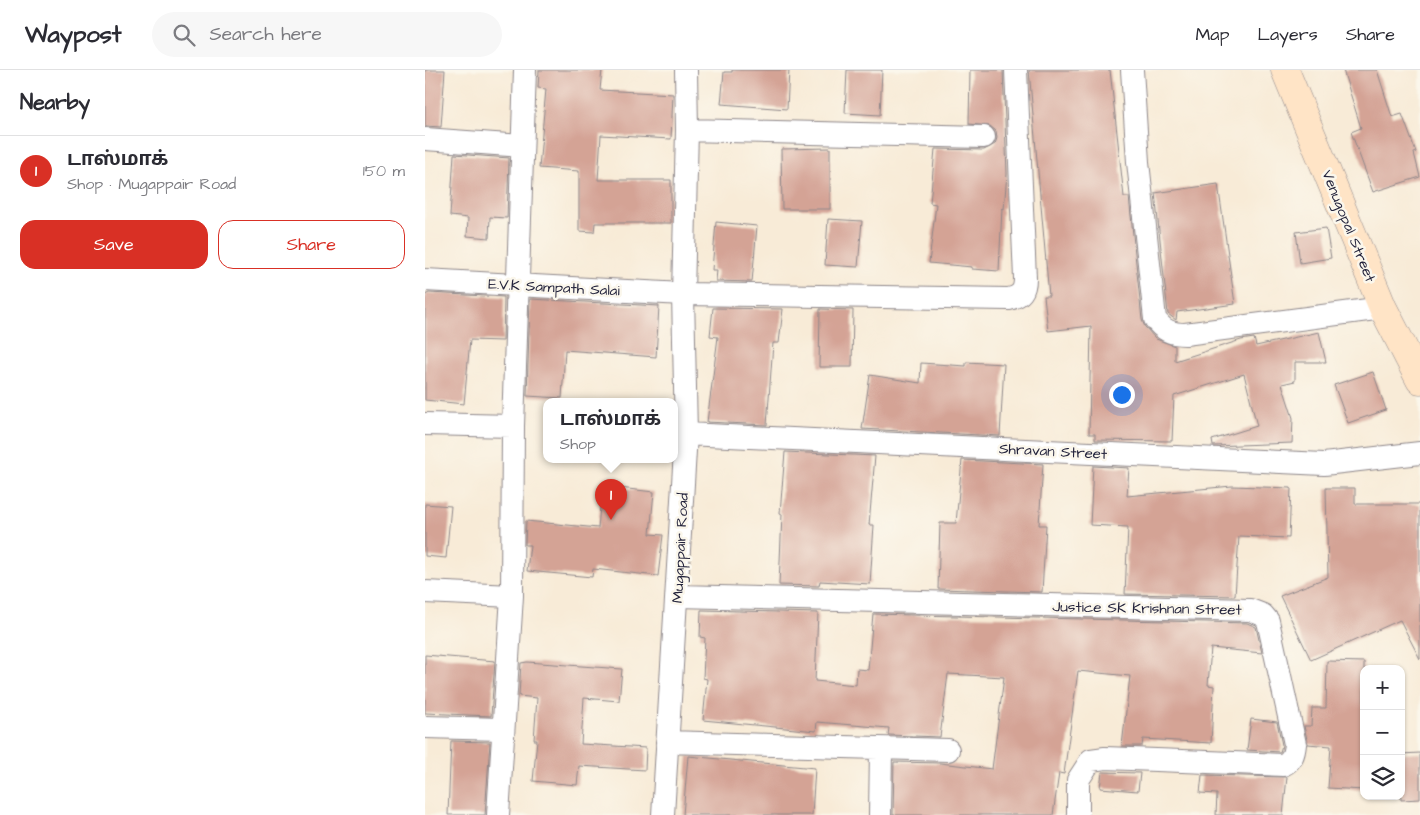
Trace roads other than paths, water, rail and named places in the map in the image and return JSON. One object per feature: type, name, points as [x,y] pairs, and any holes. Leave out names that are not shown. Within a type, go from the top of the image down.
[{"type":"main road","name":"Venugopal Street","points":[[1285,70],[1383,308],[1420,380]]},
{"type":"street","points":[[498,815],[512,596],[513,426],[525,70]]},
{"type":"street","name":"Mugappair Road","points":[[663,815],[678,596],[686,434],[683,294],[687,130],[686,70]]},
{"type":"street","name":"E.V.K Sampath Salai","points":[[425,280],[683,294],[1009,299],[1019,296],[1023,291],[1025,278],[1015,70]]},
{"type":"street","points":[[1132,70],[1138,162],[1155,319],[1159,325],[1168,332],[1185,334],[1383,308]]},
{"type":"street","points":[[687,130],[984,137]]},
{"type":"street","points":[[425,139],[522,146]]},
{"type":"street","points":[[425,424],[513,426]]},
{"type":"street","name":"Shravan Street","points":[[686,434],[1324,464],[1420,453]]},
{"type":"street","points":[[425,592],[512,596]]},
{"type":"street","name":"Justice SK Krishnan Street","points":[[678,596],[1250,610],[1263,615],[1268,621],[1295,744],[1294,753],[1288,763],[1283,765],[1105,758],[1091,760],[1078,780],[1079,815]]},
{"type":"street","points":[[425,727],[502,729]]},
{"type":"street","points":[[667,742],[948,750]]},
{"type":"street","points":[[880,815],[881,749]]},
{"type":"place","name":"டாஸ்மாக்","points":[[611,520]]}]
